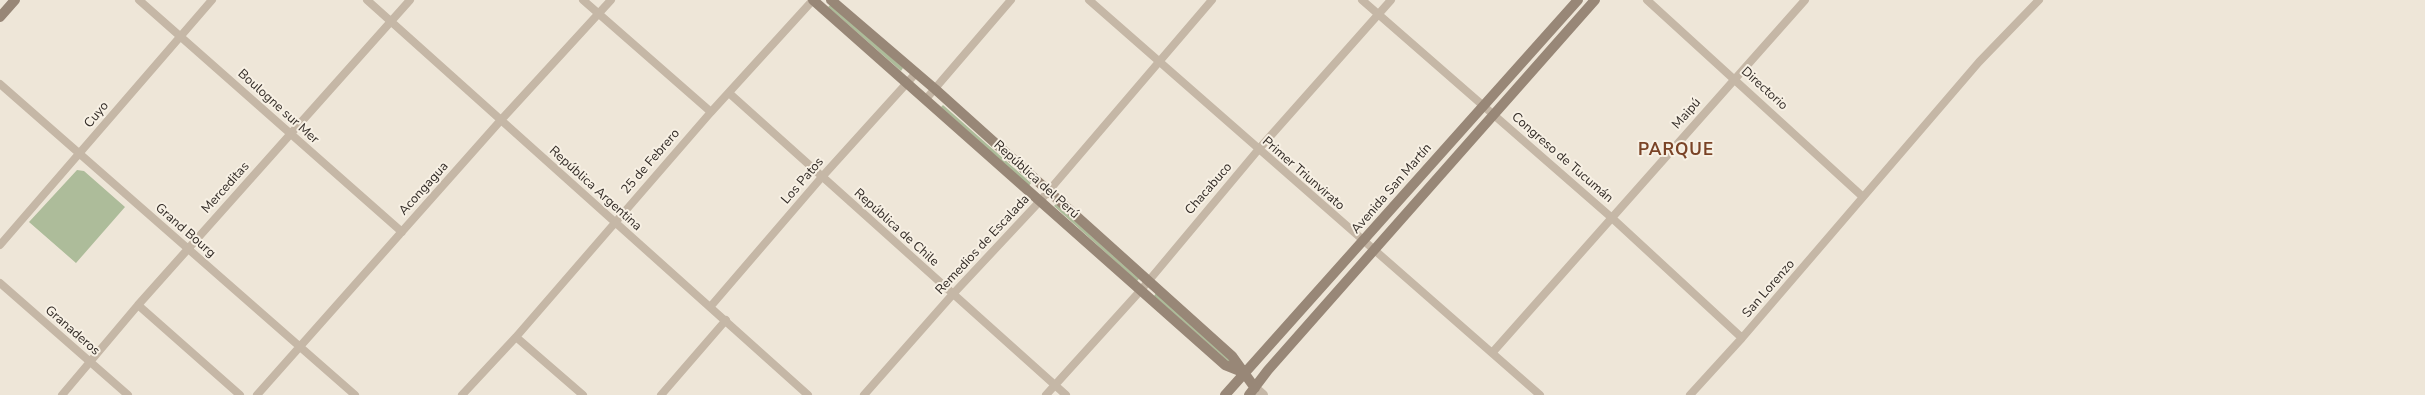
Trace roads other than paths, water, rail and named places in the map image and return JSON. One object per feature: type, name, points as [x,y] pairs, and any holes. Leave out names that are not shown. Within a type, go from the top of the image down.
[{"type":"main road","points":[[0,17],[15,0]]},
{"type":"main road","name":"República del Perú","points":[[813,0],[1225,365],[1245,373]]},
{"type":"main road","name":"República del Perú","points":[[831,0],[935,89],[1232,356],[1245,373],[1252,391]]},
{"type":"main road","name":"Avenida San Martín","points":[[1225,395],[1578,0]]},
{"type":"main road","name":"Avenida San Martín","points":[[1252,391],[1268,370],[1373,250],[1596,0]]},
{"type":"street","name":"Boulogne sur Mer","points":[[138,0],[402,232]]},
{"type":"street","name":"Cuyo","points":[[0,244],[212,0]]},
{"type":"street","name":"República Argentina","points":[[367,0],[614,223],[711,306],[808,395]]},
{"type":"street","name":"Merceditas","points":[[62,395],[138,305],[410,0]]},
{"type":"street","points":[[583,0],[711,112]]},
{"type":"street","name":"Acongagua","points":[[257,395],[501,120],[611,0]]},
{"type":"street","name":"25 de Febrero","points":[[462,395],[516,337],[711,112],[813,0]]},
{"type":"street","points":[[926,99],[1011,0]]},
{"type":"street","name":"Primer Triunvirato","points":[[1089,0],[1363,242],[1540,395]]},
{"type":"street","name":"Remedios de Escalada","points":[[864,395],[952,294],[1040,201],[1212,0]]},
{"type":"street","name":"Congreso de Tucumán","points":[[1362,0],[1612,218],[1742,338]]},
{"type":"street","name":"Chacabuco","points":[[1046,395],[1140,290],[1258,150],[1391,0]]},
{"type":"street","name":"Directorio","points":[[1647,0],[1864,197]]},
{"type":"street","name":"Maipú","points":[[1492,353],[1805,0]]},
{"type":"street","name":"San Lorenzo","points":[[1690,395],[1742,338],[1979,62],[2039,0]]},
{"type":"street","name":"Los Patos","points":[[711,306],[821,178],[908,84],[916,73]]},
{"type":"street","name":"Grand Bourg","points":[[0,84],[355,395]]},
{"type":"street","name":"República de Chile","points":[[729,93],[821,178],[1066,395]]},
{"type":"street","name":"Granaderos","points":[[0,284],[128,395]]},
{"type":"street","points":[[138,305],[240,395]]},
{"type":"street","points":[[661,395],[726,320]]},
{"type":"street","points":[[516,337],[583,395]]},
{"type":"street","name":"República del Perú","points":[[1252,391],[1263,395]]},
{"type":"district","name":"PARQUE","points":[[1676,151]]}]
